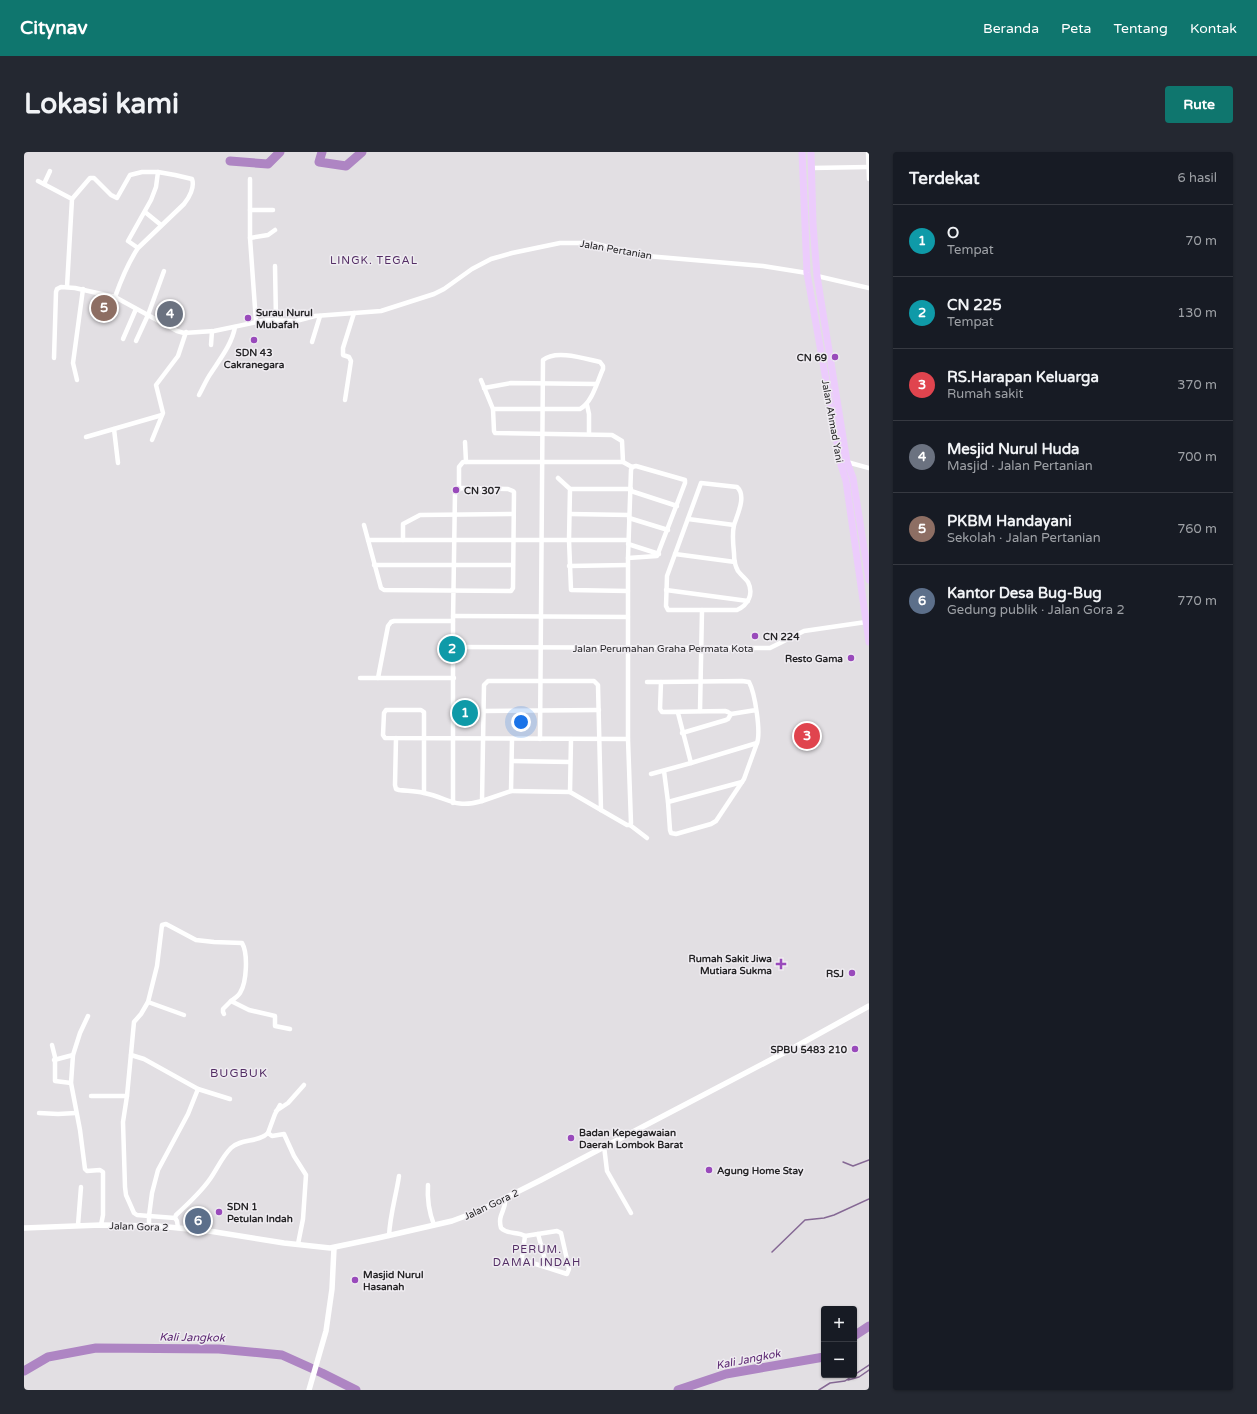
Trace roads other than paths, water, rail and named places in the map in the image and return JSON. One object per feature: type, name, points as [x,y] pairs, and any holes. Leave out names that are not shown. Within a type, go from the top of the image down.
[{"type":"highway","name":"Jalan Ahmad Yani","points":[[802,152],[807,273],[845,464],[846,481],[866,598],[866,622],[869,642]]},
{"type":"highway","points":[[811,152],[817,276],[845,464],[853,478],[869,580]]},
{"type":"street","points":[[868,152],[869,179]]},
{"type":"street","points":[[811,168],[869,167]]},
{"type":"street","points":[[44,184],[50,171]]},
{"type":"street","points":[[54,358],[56,292],[59,288],[67,287],[72,199],[90,178],[94,178],[111,195],[117,198],[130,175],[142,172],[158,172],[192,179],[194,182],[184,204],[138,248],[129,264],[115,297]]},
{"type":"street","points":[[138,248],[128,241],[153,197],[158,172]]},
{"type":"street","points":[[250,179],[250,238],[256,322]]},
{"type":"street","points":[[38,181],[72,199]]},
{"type":"street","points":[[250,210],[273,210]]},
{"type":"street","points":[[145,212],[162,225]]},
{"type":"street","points":[[250,238],[268,235],[275,230]]},
{"type":"street","name":"Jalan Pertanian","points":[[67,287],[83,289],[115,297],[177,331],[186,332],[212,331],[267,320],[296,321],[320,316],[381,311],[429,296],[444,289],[476,266],[491,259],[512,252],[560,242],[592,243],[640,255],[763,266],[807,273]]},
{"type":"street","points":[[275,266],[276,320]]},
{"type":"street","points":[[136,341],[148,315],[164,271]]},
{"type":"street","points":[[817,276],[869,288]]},
{"type":"street","points":[[77,380],[73,364],[83,289]]},
{"type":"street","points":[[123,339],[136,309]]},
{"type":"street","points":[[345,400],[351,361],[350,357],[344,355],[343,348],[354,313]]},
{"type":"street","points":[[312,342],[320,316]]},
{"type":"street","points":[[199,395],[207,379],[226,350],[236,326]]},
{"type":"street","points":[[211,345],[212,331]]},
{"type":"street","points":[[152,440],[162,415],[162,407],[156,385],[178,356],[186,332]]},
{"type":"street","points":[[493,409],[543,409],[580,409],[587,405],[590,401],[603,370],[603,364],[600,362],[563,355],[546,357],[543,360],[543,409],[541,540],[542,647],[540,739]]},
{"type":"street","points":[[481,380],[493,409],[495,433],[612,435],[621,439],[623,444],[622,462]]},
{"type":"street","points":[[484,388],[506,383],[596,384]]},
{"type":"street","points":[[587,405],[589,414],[589,434]]},
{"type":"street","points":[[86,437],[162,415]]},
{"type":"street","points":[[114,429],[118,463]]},
{"type":"street","points":[[465,442],[466,462]]},
{"type":"street","points":[[459,489],[460,465],[463,462],[622,462],[632,467],[636,466],[685,480],[659,554],[655,557],[628,558]]},
{"type":"street","points":[[845,464],[869,468]]},
{"type":"street","points":[[630,825],[628,739],[628,542],[632,467]]},
{"type":"street","points":[[558,478],[570,489],[631,490],[677,506]]},
{"type":"street","points":[[701,483],[730,486],[737,488],[740,491],[741,509],[734,525],[733,536],[737,570],[749,584],[750,590],[748,601],[745,605],[734,611],[668,610],[666,604],[667,576],[688,519],[701,483]]},
{"type":"street","points":[[364,525],[374,566],[381,588],[384,590],[453,591],[511,591],[513,588],[513,491],[508,489],[459,489],[455,492],[453,591],[453,802]]},
{"type":"street","points":[[570,489],[569,566],[571,590],[628,591]]},
{"type":"street","points":[[403,540],[403,524],[417,515],[513,514]]},
{"type":"street","points":[[570,514],[629,516],[668,530]]},
{"type":"street","points":[[688,519],[734,525]]},
{"type":"street","points":[[368,540],[569,540],[628,542],[659,554]]},
{"type":"street","points":[[675,554],[735,562]]},
{"type":"street","points":[[374,566],[513,565]]},
{"type":"street","points":[[569,566],[628,565]]},
{"type":"street","points":[[666,590],[748,601]]},
{"type":"street","points":[[700,711],[702,610]]},
{"type":"street","points":[[378,678],[388,626],[394,621],[542,617],[628,617]]},
{"type":"street","name":"Jalan Perumahan Graha Permata Kota","points":[[454,647],[773,648],[800,633],[810,630],[866,622]]},
{"type":"street","points":[[360,678],[454,678]]},
{"type":"street","points":[[482,801],[484,685],[486,682],[594,681],[598,685],[601,810]]},
{"type":"street","points":[[648,682],[749,682],[752,689],[756,710],[759,729],[757,743],[744,779],[716,821],[711,824],[676,834],[670,833],[664,770]]},
{"type":"street","points":[[661,682],[661,711],[665,713],[725,711],[731,714],[756,710]]},
{"type":"street","points":[[424,793],[424,738],[425,713],[423,711],[386,710],[384,713],[383,736],[385,738],[424,738],[453,739],[628,739]]},
{"type":"street","points":[[484,711],[599,710]]},
{"type":"street","points":[[678,713],[690,763]]},
{"type":"street","points":[[682,733],[726,720],[731,714]]},
{"type":"street","points":[[396,738],[396,789],[424,793],[453,802],[470,804],[511,791],[570,792],[630,825],[647,838]]},
{"type":"street","points":[[511,791],[512,739]]},
{"type":"street","points":[[570,792],[571,739]]},
{"type":"street","points":[[651,774],[757,743]]},
{"type":"street","points":[[512,761],[570,762]]},
{"type":"street","points":[[668,802],[742,782]]},
{"type":"street","points":[[175,1218],[137,1215],[134,1213],[125,1192],[123,1122],[134,1022],[148,1002],[157,966],[161,926],[164,924],[196,940],[243,944],[246,964],[245,979],[240,993],[223,1009],[224,1014]]},
{"type":"street","points":[[231,1001],[249,1010],[273,1015],[276,1017],[276,1026],[290,1029]]},
{"type":"street","points":[[148,1002],[184,1015]]},
{"type":"street","name":"Jalan Gora 2","points":[[24,1228],[78,1225],[149,1225],[322,1248],[334,1248],[462,1218],[505,1198],[795,1047],[869,1006]]},
{"type":"street","points":[[88,1016],[78,1038],[73,1055],[71,1083],[86,1170],[100,1170],[103,1172],[103,1215],[101,1225]]},
{"type":"street","points":[[52,1045],[55,1082],[71,1083]]},
{"type":"street","points":[[54,1060],[73,1055]]},
{"type":"street","points":[[131,1055],[144,1059],[198,1089],[230,1099]]},
{"type":"street","points":[[276,1111],[288,1103],[304,1085]]},
{"type":"street","points":[[149,1225],[152,1193],[158,1170],[188,1114],[198,1089]]},
{"type":"street","points":[[91,1096],[127,1096]]},
{"type":"street","points":[[175,1218],[176,1215],[208,1182],[230,1149],[238,1143],[262,1137],[268,1133],[276,1111],[280,1105]]},
{"type":"street","points":[[39,1112],[58,1114],[76,1113]]},
{"type":"street","points":[[268,1133],[272,1136],[284,1134],[294,1156],[306,1175],[303,1219],[298,1244]]},
{"type":"street","points":[[604,1146],[607,1171],[631,1213]]},
{"type":"street","points":[[388,1236],[399,1176]]},
{"type":"street","points":[[428,1185],[428,1201],[431,1218],[434,1225]]},
{"type":"street","points":[[78,1225],[80,1187]]},
{"type":"street","points":[[505,1198],[506,1202],[500,1217],[501,1228],[506,1232],[517,1232],[525,1236],[560,1232],[568,1264],[568,1272],[564,1274],[523,1260],[525,1236]]},
{"type":"street","points":[[175,1218],[177,1220],[178,1228]]},
{"type":"street","points":[[538,1234],[547,1267]]},
{"type":"street","points":[[309,1390],[326,1331],[334,1267],[334,1248]]},
{"type":"waterway","points":[[230,161],[268,164],[280,152]]},
{"type":"waterway","points":[[322,152],[319,162],[346,166],[362,152]]},
{"type":"waterway","points":[[843,1162],[853,1166],[869,1160]]},
{"type":"waterway","points":[[772,1252],[805,1220],[824,1218],[834,1215],[869,1199]]},
{"type":"waterway","name":"Kali Jangkok","points":[[857,1334],[869,1326]]},
{"type":"waterway","name":"Kali Jangkok","points":[[24,1371],[48,1357],[96,1348],[219,1349],[282,1355],[356,1390]]},
{"type":"waterway","name":"Kali Jangkok","points":[[678,1390],[726,1374],[821,1358]]},
{"type":"waterway","points":[[819,1390],[830,1383],[845,1381],[869,1365]]},
{"type":"waterway","points":[[848,1380],[859,1377],[869,1370]]},
{"type":"place","name":"PKBM Handayani","points":[[104,308]]},
{"type":"place","name":"Mesjid Nurul Huda","points":[[170,314]]},
{"type":"place","name":"Surau Nurul Mubafah","points":[[248,318]]},
{"type":"place","name":"SDN 43 Cakranegara","points":[[254,340]]},
{"type":"place","name":"CN 69","points":[[835,357]]},
{"type":"place","name":"CN 307","points":[[456,490]]},
{"type":"place","name":"CN 224","points":[[755,636]]},
{"type":"place","name":"CN 225","points":[[452,649]]},
{"type":"place","name":"Resto Gama","points":[[851,658]]},
{"type":"place","name":"O","points":[[465,713]]},
{"type":"place","name":"RS.Harapan Keluarga","points":[[807,736]]},
{"type":"place","name":"Rumah Sakit Jiwa Mutiara Sukma","points":[[781,964]]},
{"type":"place","name":"RSJ","points":[[852,973]]},
{"type":"place","name":"SPBU 5483 210","points":[[855,1049]]},
{"type":"place","name":"Badan Kepegawaian Daerah Lombok Barat","points":[[571,1138]]},
{"type":"place","name":"Agung Home Stay","points":[[709,1170]]},
{"type":"place","name":"SDN 1 Petulan Indah","points":[[219,1212]]},
{"type":"place","name":"Kantor Desa Bug-Bug","points":[[198,1221]]},
{"type":"place","name":"Masjid Nurul Hasanah","points":[[355,1280]]},
{"type":"district","name":"LINGK. TEGAL","points":[[374,260]]},
{"type":"district","name":"BUGBUK","points":[[239,1073]]},
{"type":"district","name":"PERUM. DAMAI INDAH","points":[[537,1255]]}]
